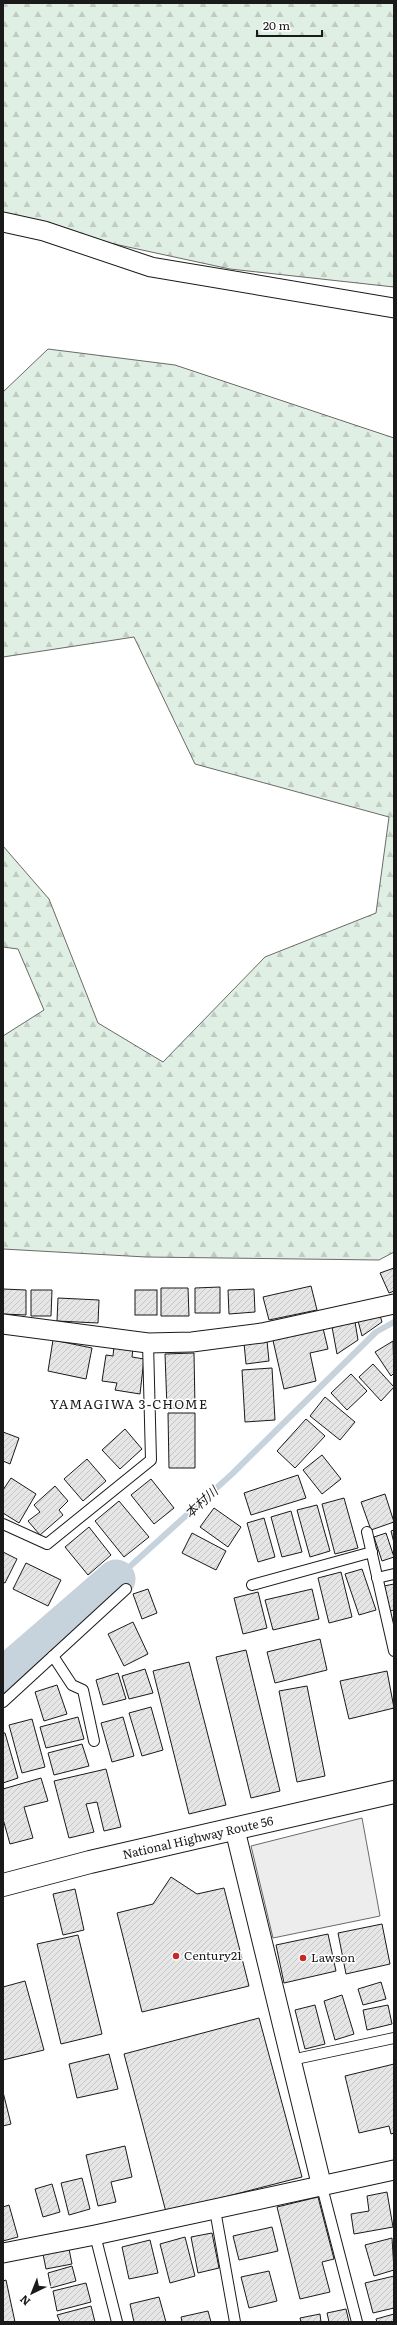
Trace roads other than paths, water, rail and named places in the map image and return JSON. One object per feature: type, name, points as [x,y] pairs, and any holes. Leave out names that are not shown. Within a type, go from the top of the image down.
[{"type":"highway","name":"National Highway Route 56","points":[[3,1885],[90,1862],[235,1830],[394,1792]]},
{"type":"street","points":[[3,222],[44,231],[151,267],[394,308]]},
{"type":"street","points":[[3,1324],[148,1343],[192,1342],[262,1333],[394,1304]]},
{"type":"street","points":[[235,1830],[322,2187]]},
{"type":"street","points":[[3,2253],[215,2210],[394,2170]]},
{"type":"lane","points":[[3,1524],[47,1544],[151,1460],[148,1343]]},
{"type":"lane","points":[[367,1532],[394,1652]]},
{"type":"lane","points":[[252,1584],[372,1552]]},
{"type":"lane","points":[[377,1578],[394,1574]]},
{"type":"lane","points":[[3,1702],[126,1589]]},
{"type":"lane","points":[[53,1656],[72,1685],[83,1690],[94,1741]]},
{"type":"lane","points":[[291,2060],[394,2038]]},
{"type":"lane","points":[[322,2187],[357,2322]]},
{"type":"lane","points":[[215,2210],[235,2322]]},
{"type":"lane","points":[[95,2235],[117,2322]]},
{"type":"waterway","name":"本村川","points":[[116,1579],[232,1474],[376,1332],[394,1322]]},
{"type":"waterway","name":"本村川","points":[[3,1677],[116,1579]]},
{"type":"place","name":"Century21","points":[[176,1956]]},
{"type":"place","name":"Lawson","points":[[303,1958]]},
{"type":"district","name":"YAMAGIWA 3-CHOME","points":[[129,1404]]}]
